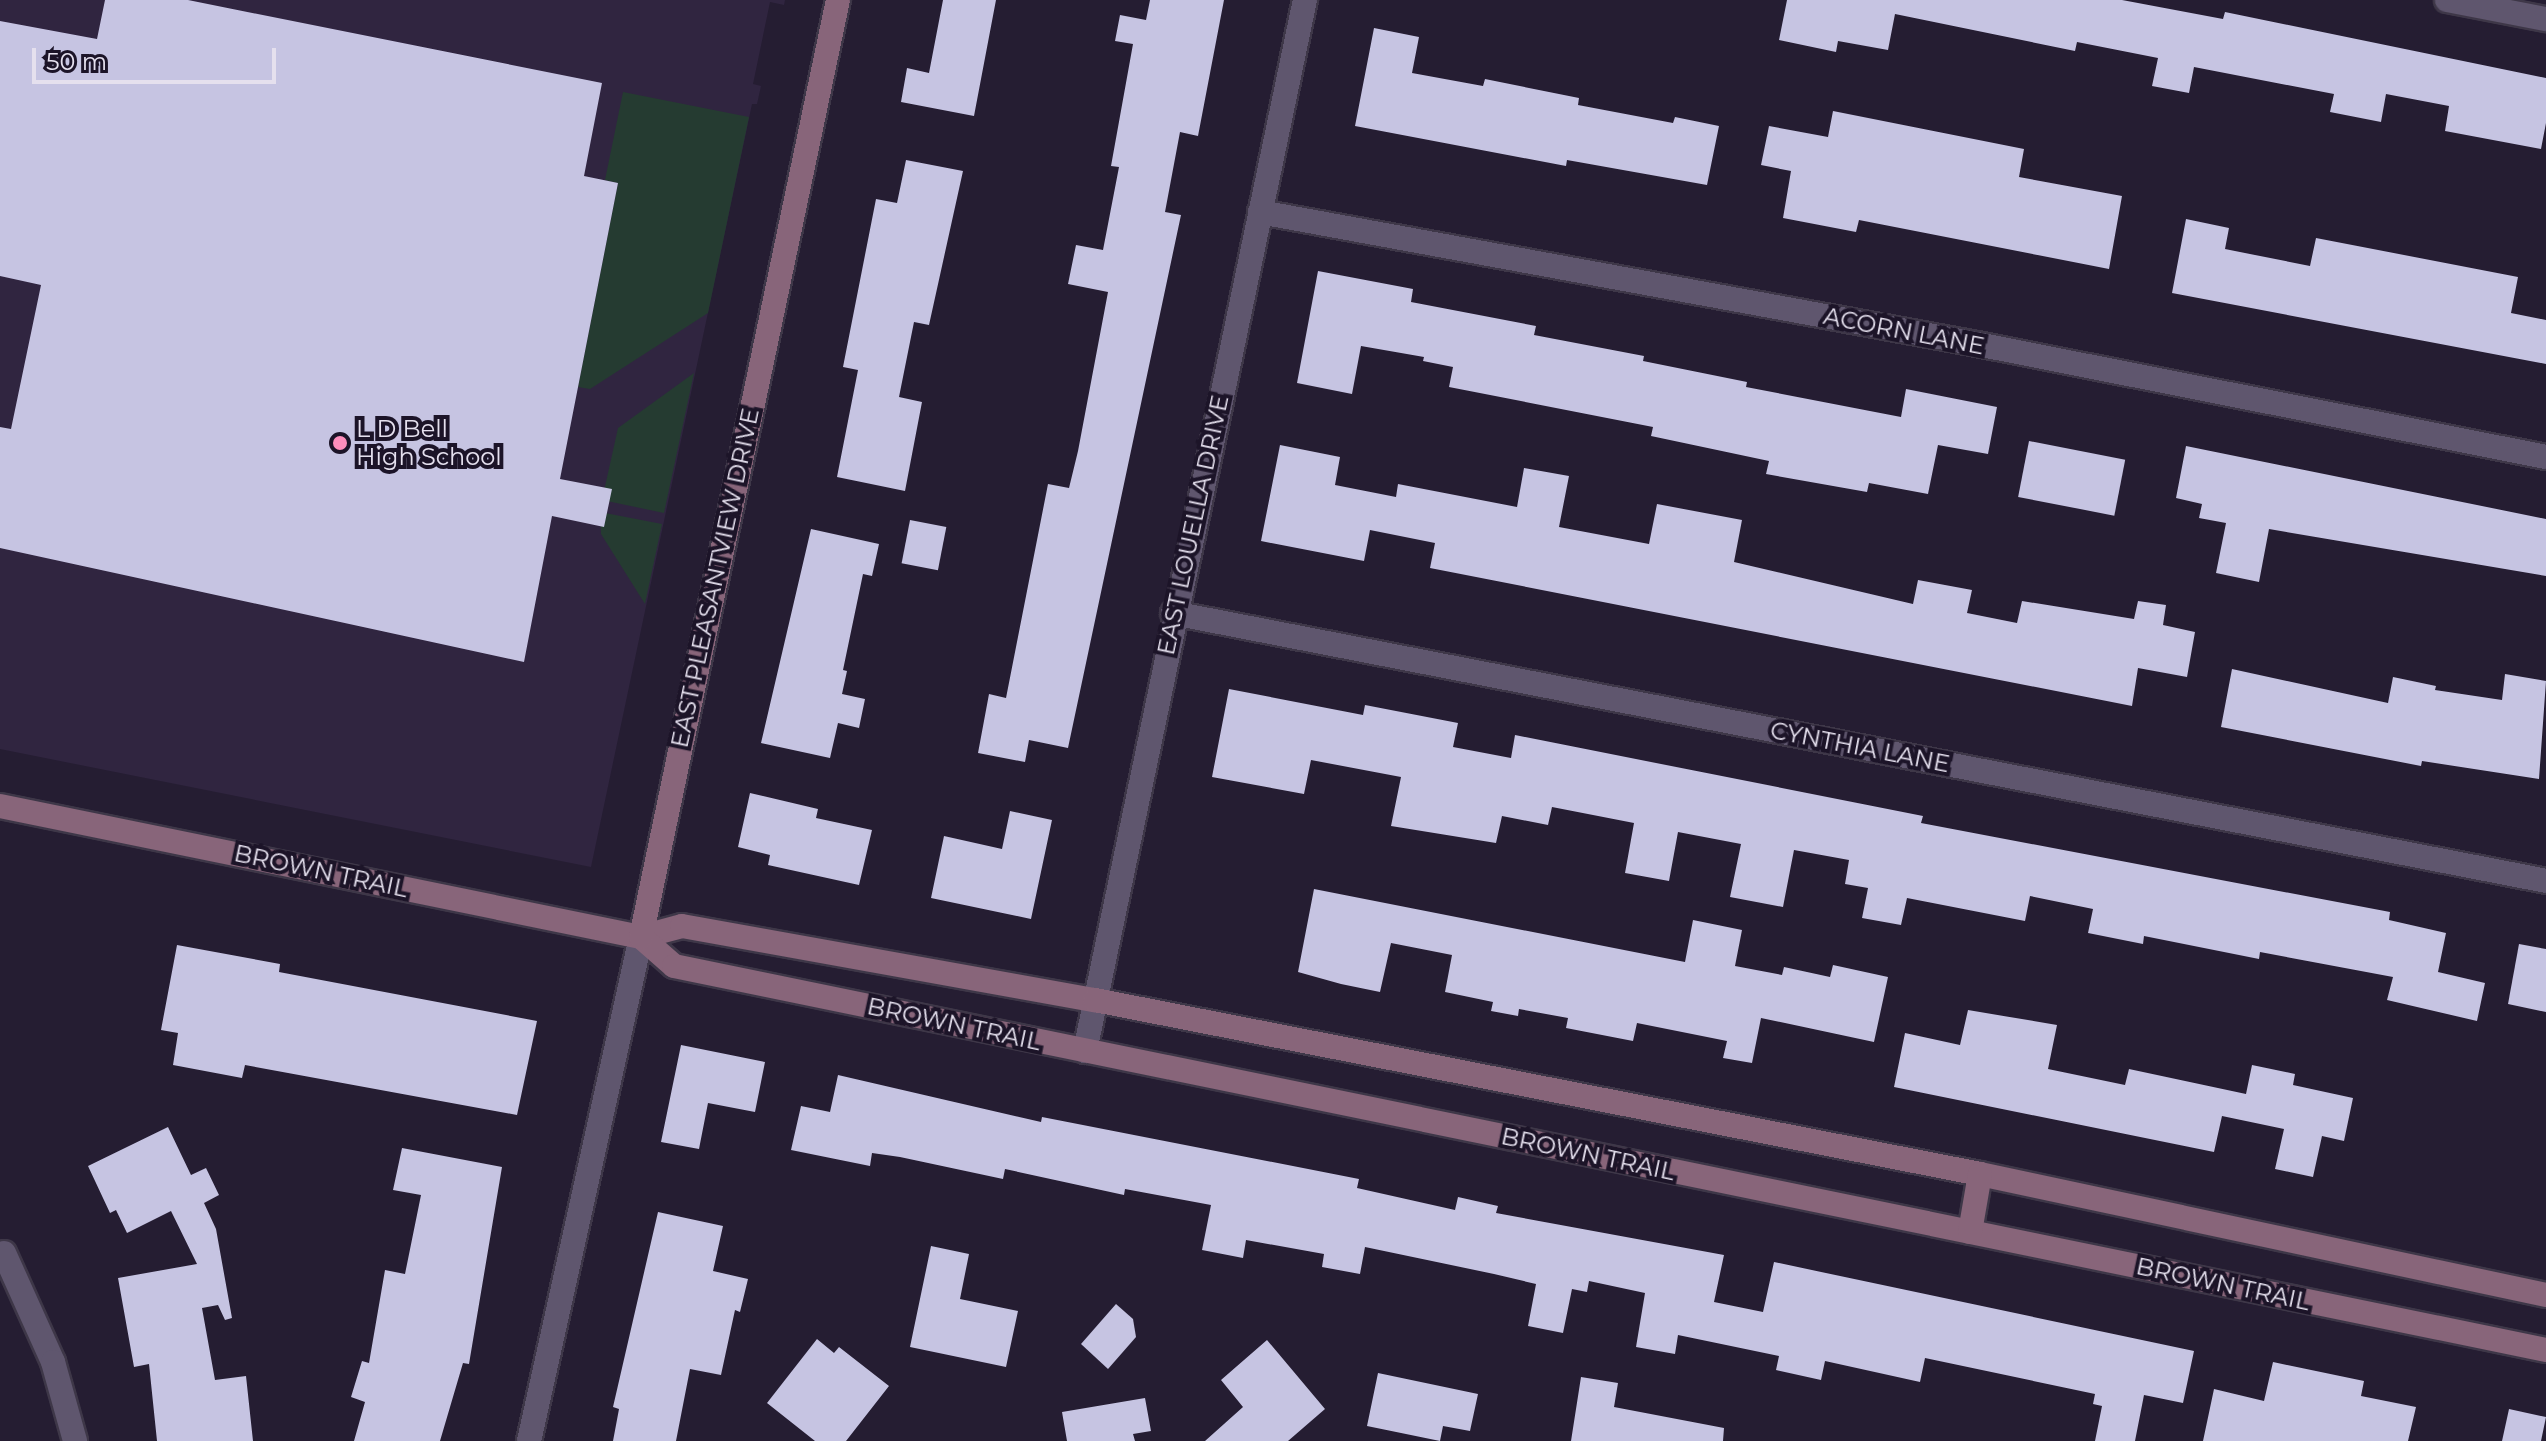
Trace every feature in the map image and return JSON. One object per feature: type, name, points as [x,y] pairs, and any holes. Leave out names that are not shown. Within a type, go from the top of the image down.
[{"type":"street","name":"EAST PLEASANTVIEW DRIVE","points":[[529,1441],[595,1156],[838,0]]},
{"type":"street","name":"EAST LOUELLA DRIVE","points":[[1085,1051],[1173,613],[1305,0]]},
{"type":"street","points":[[2447,0],[2546,19]]},
{"type":"street","name":"ACORN LANE","points":[[1260,212],[1962,341],[2546,457]]},
{"type":"street","name":"CYNTHIA LANE","points":[[1173,613],[2546,881]]},
{"type":"street","name":"BROWN TRAIL","points":[[0,806],[641,937],[682,926],[1095,1000],[1980,1174],[2546,1295]]},
{"type":"street","name":"BROWN TRAIL","points":[[641,937],[674,966],[2546,1350]]},
{"type":"street","points":[[1970,1232],[1980,1174]]},
{"type":"street","points":[[4,1253],[53,1362],[75,1441]]},
{"type":"shaded area","name":"L D Bell High School","points":[[0,0],[785,0],[784,5],[770,2],[753,84],[761,86],[757,104],[752,104],[591,867],[0,749]]},
{"type":"green space","points":[[623,92],[749,117],[708,313],[590,389],[578,387],[618,183],[605,180]]},
{"type":"green space","points":[[694,373],[664,513],[602,500],[618,428]]},
{"type":"green space","points":[[600,512],[662,524],[645,604],[601,534]]},
{"type":"building","points":[[105,0],[188,0],[602,83],[584,176],[618,183],[560,479],[612,489],[604,527],[552,516],[524,662],[0,548],[0,427],[11,429],[41,285],[0,276],[0,21],[97,39]]},
{"type":"building","points":[[943,0],[996,0],[974,116],[901,102],[907,68],[929,73]]},
{"type":"building","points":[[1150,0],[1224,0],[1198,136],[1180,132],[1165,212],[1181,215],[1068,748],[1029,740],[1025,762],[978,753],[989,694],[1006,698],[1048,484],[1069,488],[1078,451],[1108,292],[1068,284],[1076,245],[1103,250],[1119,167],[1111,166],[1133,44],[1115,41],[1120,15],[1146,20]]},
{"type":"building","points":[[1787,0],[2122,0],[2223,19],[2225,12],[2546,78],[2546,123],[2541,149],[2445,131],[2449,106],[2386,94],[2381,122],[2330,112],[2334,94],[2194,67],[2189,93],[2152,86],[2158,58],[2077,42],[2075,51],[1895,14],[1888,50],[1838,41],[1836,52],[1779,40]]},
{"type":"building","points":[[1374,28],[1419,37],[1412,73],[1483,86],[1485,79],[1579,98],[1578,105],[1673,123],[1675,117],[1719,126],[1707,185],[1567,160],[1566,166],[1355,126]]},
{"type":"building","points":[[1833,111],[2024,149],[2019,177],[2122,196],[2109,269],[1859,220],[1856,232],[1783,218],[1791,171],[1761,165],[1769,126],[1828,137]]},
{"type":"building","points":[[906,160],[963,171],[929,325],[914,322],[899,397],[922,402],[905,491],[837,477],[858,370],[843,367],[876,199],[897,203]]},
{"type":"building","points":[[2186,219],[2229,228],[2225,249],[2310,266],[2316,238],[2518,277],[2511,313],[2546,320],[2546,364],[2172,293]]},
{"type":"building","points":[[1318,271],[1413,289],[1411,302],[1536,326],[1534,335],[1644,356],[1643,361],[1747,382],[1746,387],[1901,417],[1906,389],[1997,407],[1988,454],[1938,445],[1928,494],[1869,483],[1867,492],[1766,474],[1769,461],[1651,436],[1653,427],[1449,387],[1453,367],[1423,361],[1424,357],[1361,346],[1352,394],[1297,383]]},
{"type":"building","points":[[2029,441],[2125,460],[2114,516],[2018,497]]},
{"type":"building","points":[[1280,445],[1340,457],[1335,485],[1396,497],[1398,484],[1517,507],[1524,468],[1569,476],[1559,527],[1649,544],[1657,504],[1742,520],[1734,562],[1913,604],[1918,580],[1972,590],[1967,613],[2017,623],[2022,601],[2134,619],[2138,601],[2166,605],[2163,625],[2195,632],[2187,677],[2138,668],[2132,706],[1430,568],[1435,543],[1370,530],[1364,561],[1261,541]]},
{"type":"building","points":[[2186,446],[2546,519],[2546,576],[2269,529],[2259,582],[2216,573],[2226,523],[2199,518],[2202,504],[2176,498]]},
{"type":"building","points":[[910,520],[946,527],[938,570],[902,563]]},
{"type":"building","points":[[811,529],[879,544],[872,576],[863,574],[843,670],[847,671],[842,694],[865,699],[859,728],[838,723],[830,758],[761,743]]},
{"type":"building","points":[[2232,669],[2388,703],[2393,677],[2436,686],[2435,690],[2502,700],[2505,674],[2546,681],[2539,779],[2422,761],[2421,766],[2221,727]]},
{"type":"building","points":[[1229,689],[1363,715],[1365,705],[1458,723],[1453,747],[1511,758],[1515,735],[1923,816],[1921,823],[2390,912],[2389,920],[2446,933],[2438,972],[2485,983],[2477,1021],[2387,1000],[2393,977],[2260,952],[2259,959],[2144,936],[2143,944],[2088,933],[2093,909],[2030,896],[2025,921],[1907,898],[1901,925],[1862,918],[1868,888],[1845,884],[1849,860],[1794,850],[1783,907],[1730,897],[1741,844],[1678,832],[1669,881],[1625,873],[1634,823],[1552,807],[1548,825],[1502,816],[1496,843],[1391,826],[1401,777],[1311,760],[1304,794],[1212,777]]},
{"type":"building","points":[[750,793],[818,809],[816,818],[872,830],[859,885],[768,865],[770,855],[738,847]]},
{"type":"building","points":[[1010,811],[1052,820],[1031,919],[931,898],[944,836],[1002,849]]},
{"type":"building","points":[[1314,889],[1685,962],[1693,920],[1742,930],[1735,966],[1782,975],[1784,967],[1830,977],[1833,965],[1888,977],[1874,1042],[1761,1018],[1752,1063],[1723,1058],[1727,1041],[1637,1023],[1633,1041],[1566,1028],[1568,1018],[1519,1009],[1518,1016],[1491,1011],[1493,1002],[1445,992],[1452,955],[1391,943],[1380,992],[1298,972]]},
{"type":"building","points":[[2519,944],[2546,949],[2546,1012],[2508,1004]]},
{"type":"building","points":[[177,945],[280,964],[279,972],[537,1021],[517,1115],[245,1065],[242,1078],[173,1065],[178,1033],[161,1030]]},
{"type":"building","points":[[1968,1010],[2057,1025],[2048,1069],[2125,1085],[2129,1069],[2246,1094],[2252,1065],[2295,1074],[2293,1085],[2353,1098],[2344,1141],[2322,1136],[2313,1177],[2275,1169],[2284,1129],[2222,1116],[2214,1152],[1894,1087],[1905,1033],[1960,1045]]},
{"type":"building","points":[[681,1045],[765,1062],[755,1112],[708,1103],[699,1149],[661,1142]]},
{"type":"building","points":[[838,1075],[1041,1122],[1042,1117],[1359,1179],[1357,1188],[1455,1210],[1458,1197],[1498,1206],[1496,1213],[1724,1255],[1714,1302],[1763,1312],[1774,1262],[2194,1351],[2183,1403],[2144,1395],[2135,1441],[2095,1441],[2102,1406],[2093,1404],[2095,1394],[1925,1358],[1920,1382],[1825,1361],[1821,1380],[1776,1370],[1779,1356],[1678,1335],[1675,1354],[1636,1347],[1645,1293],[1589,1281],[1587,1292],[1572,1289],[1563,1333],[1528,1326],[1536,1284],[1494,1274],[1365,1247],[1360,1274],[1322,1267],[1324,1254],[1246,1240],[1243,1258],[1202,1250],[1211,1205],[1125,1189],[1124,1195],[1005,1169],[1003,1179],[872,1153],[870,1166],[791,1150],[801,1106],[830,1112]]},
{"type":"building","points":[[168,1127],[191,1175],[206,1168],[219,1195],[204,1203],[216,1229],[232,1318],[225,1320],[218,1305],[202,1308],[215,1380],[246,1376],[253,1441],[157,1441],[149,1364],[134,1367],[118,1278],[197,1264],[171,1211],[127,1233],[116,1210],[110,1213],[88,1166]]},
{"type":"building","points":[[402,1148],[502,1167],[469,1364],[463,1363],[440,1441],[354,1441],[365,1402],[351,1397],[362,1361],[369,1363],[385,1270],[405,1274],[421,1195],[393,1190]]},
{"type":"building","points":[[658,1212],[723,1226],[713,1271],[748,1279],[740,1312],[735,1310],[721,1375],[690,1369],[676,1441],[613,1441],[619,1409],[613,1407]]},
{"type":"building","points":[[931,1246],[969,1254],[960,1299],[1018,1311],[1006,1367],[910,1347]]},
{"type":"building","points":[[1116,1304],[1133,1319],[1136,1337],[1108,1369],[1081,1344]]},
{"type":"building","points":[[817,1339],[834,1353],[839,1347],[889,1386],[846,1441],[815,1441],[767,1403]]},
{"type":"building","points":[[1267,1340],[1325,1409],[1288,1441],[1205,1441],[1243,1407],[1221,1380]]},
{"type":"building","points":[[2273,1362],[2364,1381],[2361,1396],[2416,1407],[2408,1441],[2203,1441],[2214,1389],[2264,1401]]},
{"type":"building","points":[[1378,1373],[1478,1394],[1470,1431],[1443,1426],[1440,1441],[1367,1426]]},
{"type":"building","points":[[1581,1377],[1618,1383],[1614,1407],[1724,1428],[1723,1441],[1571,1441]]},
{"type":"building","points":[[1145,1398],[1151,1431],[1133,1434],[1135,1441],[1067,1441],[1062,1412]]},
{"type":"building","points":[[2509,1409],[2546,1417],[2541,1441],[2502,1441]]},
{"type":"place","name":"L D Bell High School","points":[[340,443]]}]
